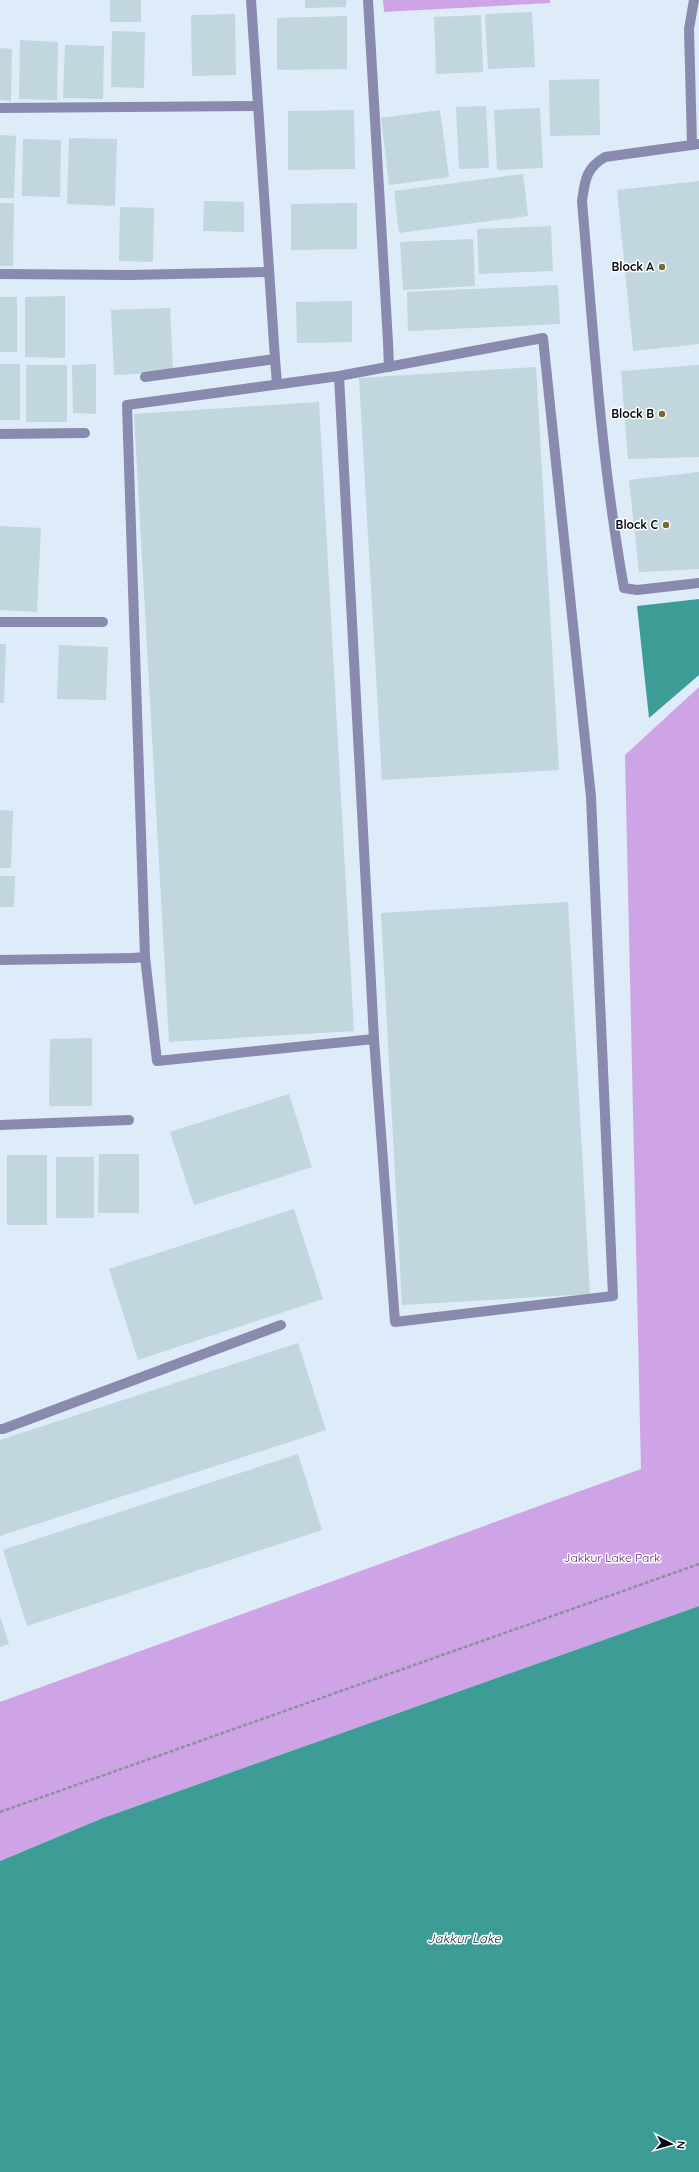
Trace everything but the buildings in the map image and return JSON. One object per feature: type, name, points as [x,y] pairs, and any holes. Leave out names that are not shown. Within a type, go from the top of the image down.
[{"type":"street","points":[[251,0],[277,384]]},
{"type":"street","points":[[368,0],[389,367]]},
{"type":"street","points":[[694,0],[689,29],[696,144],[605,158],[594,163],[585,180],[582,201],[594,342],[613,526],[624,588],[637,590],[699,583]]},
{"type":"street","points":[[0,108],[258,106]]},
{"type":"street","points":[[0,274],[130,275],[270,272]]},
{"type":"street","points":[[339,376],[374,1039],[395,1322],[613,1296],[591,797],[543,338],[339,376],[127,405],[145,957],[157,1060],[374,1039]]},
{"type":"street","points":[[145,377],[275,359]]},
{"type":"street","points":[[0,434],[84,433]]},
{"type":"street","points":[[0,622],[103,622]]},
{"type":"street","points":[[0,960],[145,957]]},
{"type":"street","points":[[0,1125],[129,1120]]},
{"type":"street","points":[[0,1429],[4,1429],[281,1325]]},
{"type":"path","points":[[0,1812],[699,1564]]},
{"type":"green space","points":[[383,0],[550,0],[550,3],[384,12]]},
{"type":"green space","name":"Jakkur Lake Park","points":[[699,687],[699,1606],[103,1818],[0,1861],[0,1702],[641,1469],[625,755]]},
{"type":"water","points":[[699,599],[699,675],[649,718],[637,606]]},
{"type":"water","name":"Jakkur Lake","points":[[699,1606],[699,2172],[0,2172],[0,1861],[103,1818]]},
{"type":"place","name":"Block A","points":[[662,267]]},
{"type":"place","name":"Block B","points":[[662,414]]},
{"type":"place","name":"Block C","points":[[666,525]]}]
